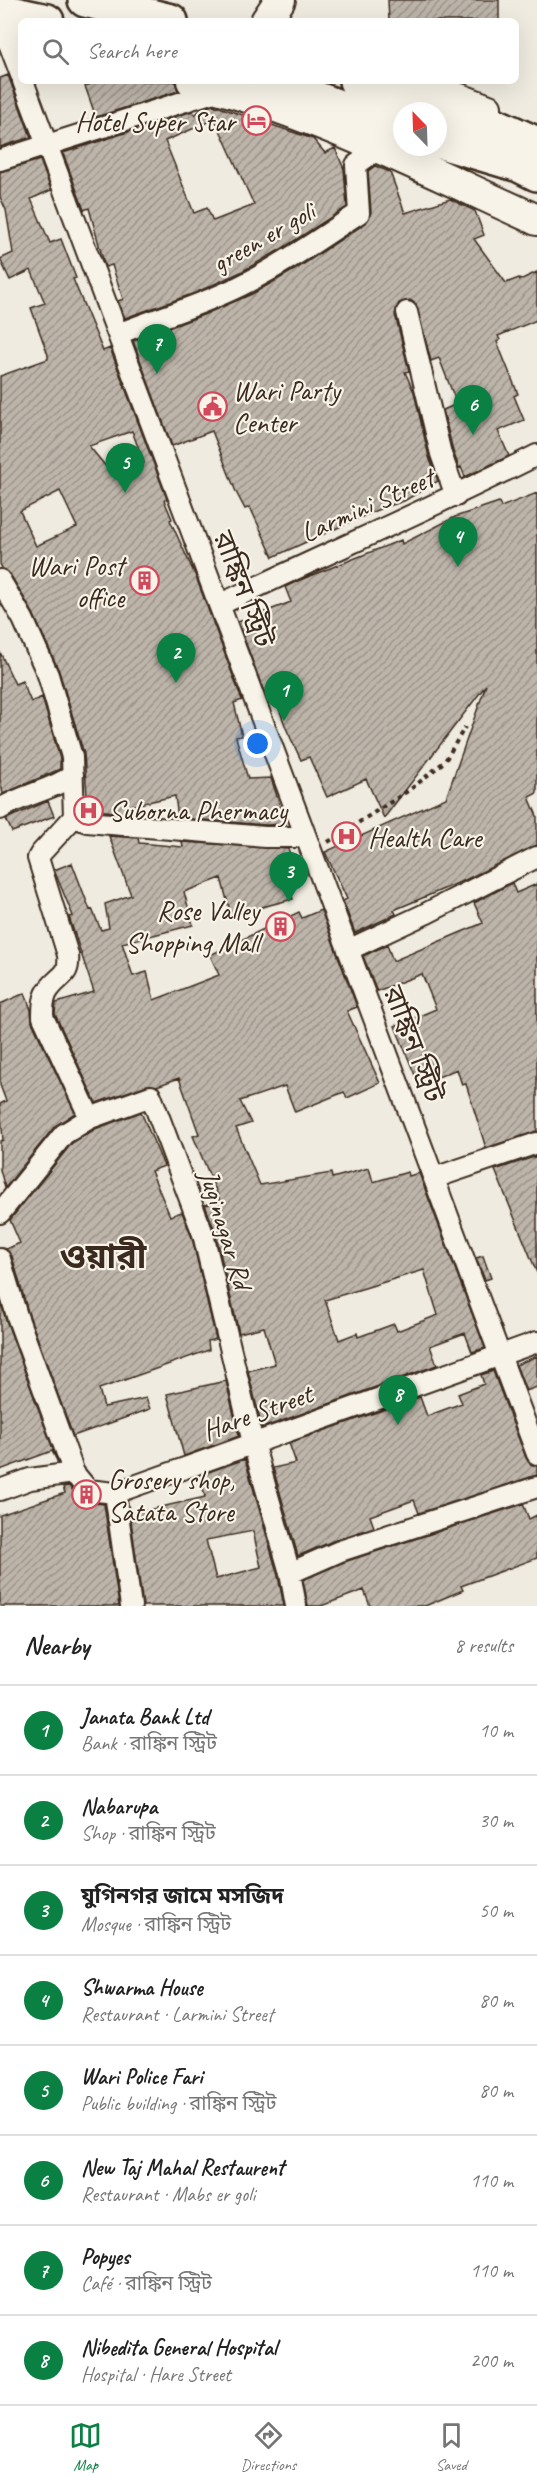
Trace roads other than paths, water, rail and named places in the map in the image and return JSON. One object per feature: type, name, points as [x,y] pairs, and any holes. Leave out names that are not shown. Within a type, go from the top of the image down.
[{"type":"highway","points":[[85,0],[159,18]]},
{"type":"highway","points":[[275,84],[391,138]]},
{"type":"highway","points":[[366,84],[491,123],[537,144]]},
{"type":"highway","points":[[447,144],[519,165],[537,174]]},
{"type":"main road","points":[[268,18],[279,0]]},
{"type":"main road","points":[[225,85],[292,111],[391,138],[537,220]]},
{"type":"street","points":[[7,28],[18,65]]},
{"type":"street","name":"রাঙ্কিন স্ট্রিট","points":[[24,84],[537,1454]]},
{"type":"street","points":[[429,84],[537,127]]},
{"type":"street","points":[[0,160],[225,85]]},
{"type":"street","name":"green er goli","points":[[118,334],[246,284],[299,253],[359,213],[361,207],[356,165],[391,138]]},
{"type":"street","points":[[407,312],[441,454],[456,496]]},
{"type":"street","name":"Larmini Street","points":[[219,605],[314,559],[456,496],[537,455]]},
{"type":"street","points":[[0,580],[23,619],[48,675],[72,758],[74,817],[38,858],[68,955],[69,966],[65,974],[48,989],[43,1017],[90,1118],[64,1134],[0,1213]]},
{"type":"street","points":[[0,809],[16,799],[60,784],[73,775]]},
{"type":"street","points":[[74,817],[87,822],[265,837],[309,845]]},
{"type":"street","points":[[348,950],[537,857]]},
{"type":"street","name":"Juginagar Rd","points":[[90,1118],[151,1096],[203,1234],[253,1443]]},
{"type":"street","points":[[434,1178],[537,1143]]},
{"type":"street","points":[[0,1259],[17,1316],[74,1473],[88,1490],[115,1493],[131,1606]]},
{"type":"street","name":"Hare Street","points":[[115,1493],[537,1342]]},
{"type":"street","points":[[253,1443],[290,1573],[296,1606]]},
{"type":"street","points":[[0,1490],[30,1479],[74,1473]]},
{"type":"street","points":[[290,1573],[340,1551],[537,1487]]},
{"type":"place","name":"Hotel Super Star","points":[[256,121]]},
{"type":"place","name":"Popyes","points":[[157,374]]},
{"type":"place","name":"Wari Party Center","points":[[212,406]]},
{"type":"place","name":"New Taj Mahal Restaurent","points":[[473,435]]},
{"type":"place","name":"Wari Police Fari","points":[[125,493]]},
{"type":"place","name":"Shwarma House","points":[[458,567]]},
{"type":"place","name":"Wari Post office","points":[[145,581]]},
{"type":"place","name":"Nabarupa","points":[[176,683]]},
{"type":"place","name":"Janata Bank Ltd","points":[[284,721]]},
{"type":"place","name":"Suborna Phermacy","points":[[88,810]]},
{"type":"place","name":"Health Care","points":[[347,837]]},
{"type":"place","name":"যুগিনগর জামে মসজিদ","points":[[289,902]]},
{"type":"place","name":"Rose Valley Shopping Mall","points":[[280,926]]},
{"type":"place","name":"Nibedita General Hospital","points":[[398,1425]]},
{"type":"place","name":"Grosery shop, Satata Store","points":[[87,1495]]},
{"type":"district","name":"ওয়ারী","points":[[103,1256]]}]
